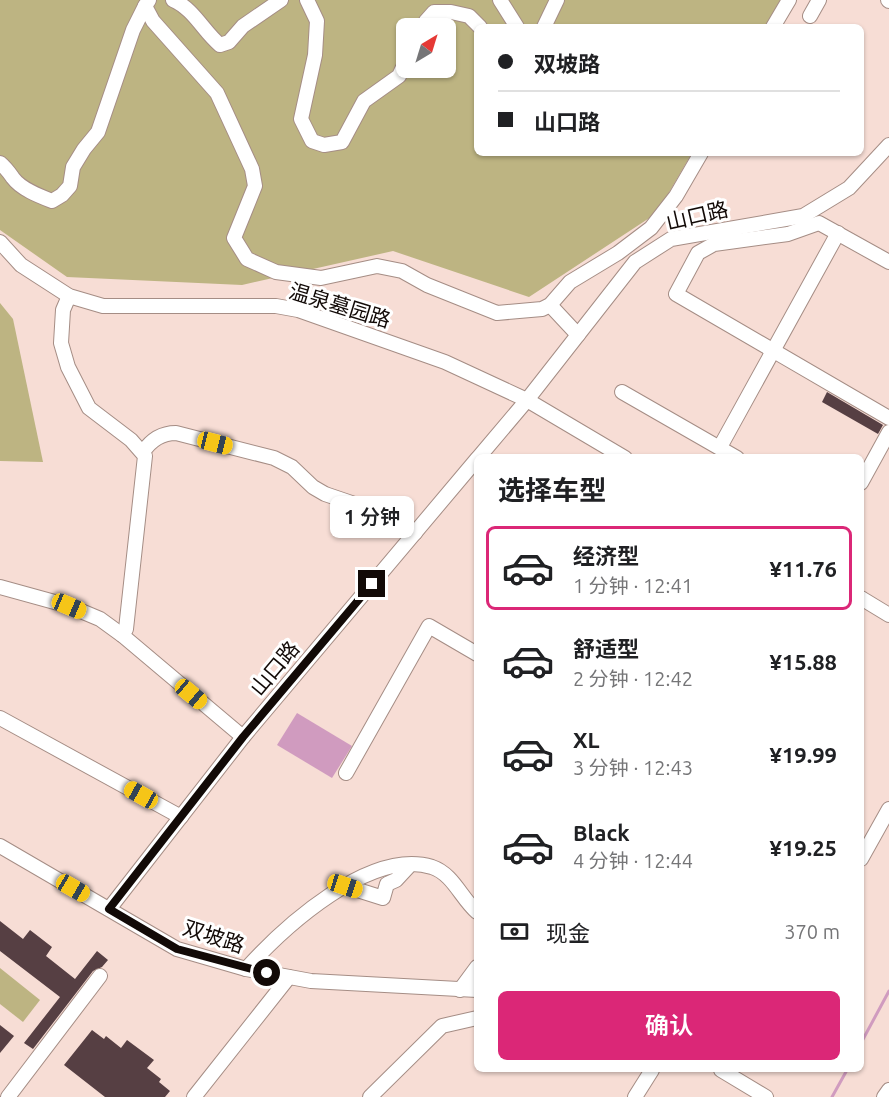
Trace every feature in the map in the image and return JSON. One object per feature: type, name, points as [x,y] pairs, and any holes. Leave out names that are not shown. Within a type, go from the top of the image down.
[{"type":"street","points":[[174,0],[191,11],[209,36],[219,45],[229,42],[243,26],[281,0]]},
{"type":"street","points":[[307,0],[317,21],[315,56],[301,119],[312,141],[324,145],[342,142],[364,101],[396,78]]},
{"type":"street","points":[[500,0],[515,24]]},
{"type":"street","points":[[545,24],[557,0]]},
{"type":"street","points":[[775,24],[789,0]]},
{"type":"street","points":[[810,16],[819,0]]},
{"type":"street","points":[[0,163],[10,171],[13,178],[32,193],[52,201],[62,195],[70,186],[73,167],[98,132],[133,30],[147,3]]},
{"type":"street","points":[[147,3],[153,21],[218,93],[252,169],[255,186],[234,238],[247,259],[276,272],[321,278],[376,266],[402,271],[427,285],[497,312],[542,309],[550,305],[570,282],[618,253],[651,228],[676,196],[699,156]]},
{"type":"street","points":[[429,18],[434,12],[451,12],[469,16],[477,24]]},
{"type":"street","name":"山口路","points":[[481,454],[527,400],[635,262],[670,239],[803,216],[849,188],[889,144]]},
{"type":"street","points":[[889,262],[819,223],[788,234],[714,244],[698,254],[676,294],[889,418]]},
{"type":"street","points":[[720,447],[838,233]]},
{"type":"street","name":"温泉墓园路","points":[[0,242],[21,265],[69,296],[103,306],[276,306],[298,310],[446,362],[527,400],[618,454]]},
{"type":"street","points":[[69,296],[63,310],[61,344],[68,367],[89,408],[131,440],[145,456],[126,629],[122,635]]},
{"type":"street","points":[[550,305],[578,335]]},
{"type":"street","points":[[622,392],[731,454]]},
{"type":"street","points":[[864,478],[889,432]]},
{"type":"street","points":[[142,452],[149,443],[165,433],[274,458],[292,467],[313,487],[325,494],[403,522],[415,533]]},
{"type":"street","name":"山口路","points":[[109,909],[243,737],[474,463]]},
{"type":"street","points":[[0,587],[69,606],[100,620],[122,635],[243,737]]},
{"type":"street","points":[[864,600],[889,615]]},
{"type":"street","points":[[346,773],[429,626],[474,652]]},
{"type":"street","points":[[0,718],[181,817]]},
{"type":"street","points":[[864,853],[889,809]]},
{"type":"street","name":"双坡路","points":[[0,846],[177,949],[246,969],[310,981],[474,990]]},
{"type":"street","points":[[246,969],[276,938],[345,886],[362,876],[384,869],[416,864],[433,868],[444,874],[474,909]]},
{"type":"street","points":[[345,886],[383,898],[387,884],[396,880],[409,866]]},
{"type":"street","points":[[460,990],[474,971]]},
{"type":"street","points":[[8,1097],[100,976]]},
{"type":"street","points":[[194,1097],[289,977]]},
{"type":"street","points":[[370,1097],[442,1026],[474,1019]]},
{"type":"street","points":[[635,1097],[651,1072]]},
{"type":"street","points":[[738,1074],[766,1097]]},
{"type":"street","points":[[884,1097],[889,1090]]},
{"type":"shaded area","points":[[0,0],[781,0],[767,24],[474,24],[474,156],[690,156],[657,213],[529,297],[393,251],[242,285],[67,277],[0,230]]},
{"type":"shaded area","points":[[0,303],[13,319],[43,462],[0,461]]},
{"type":"shaded area","points":[[297,713],[352,746],[332,778],[277,745]]},
{"type":"shaded area","points":[[0,968],[40,1000],[23,1022],[0,1004]]},
{"type":"building","points":[[827,392],[883,425],[878,434],[822,402]]},
{"type":"building","points":[[0,921],[23,939],[30,930],[52,947],[46,956],[75,979],[97,951],[108,960],[102,967],[93,971],[33,1049],[24,1043],[60,997],[0,951]]},
{"type":"building","points":[[0,1025],[14,1036],[0,1053]]},
{"type":"building","points":[[92,1030],[104,1039],[106,1036],[121,1048],[127,1040],[154,1060],[147,1068],[161,1079],[159,1082],[170,1091],[165,1097],[105,1097],[64,1065]]},
{"type":"waterway","points":[[864,1037],[889,991]]},
{"type":"waterway","points":[[832,1097],[846,1072]]},
{"type":"route","points":[[267,973],[177,949],[109,909],[243,737],[372,584]]}]
